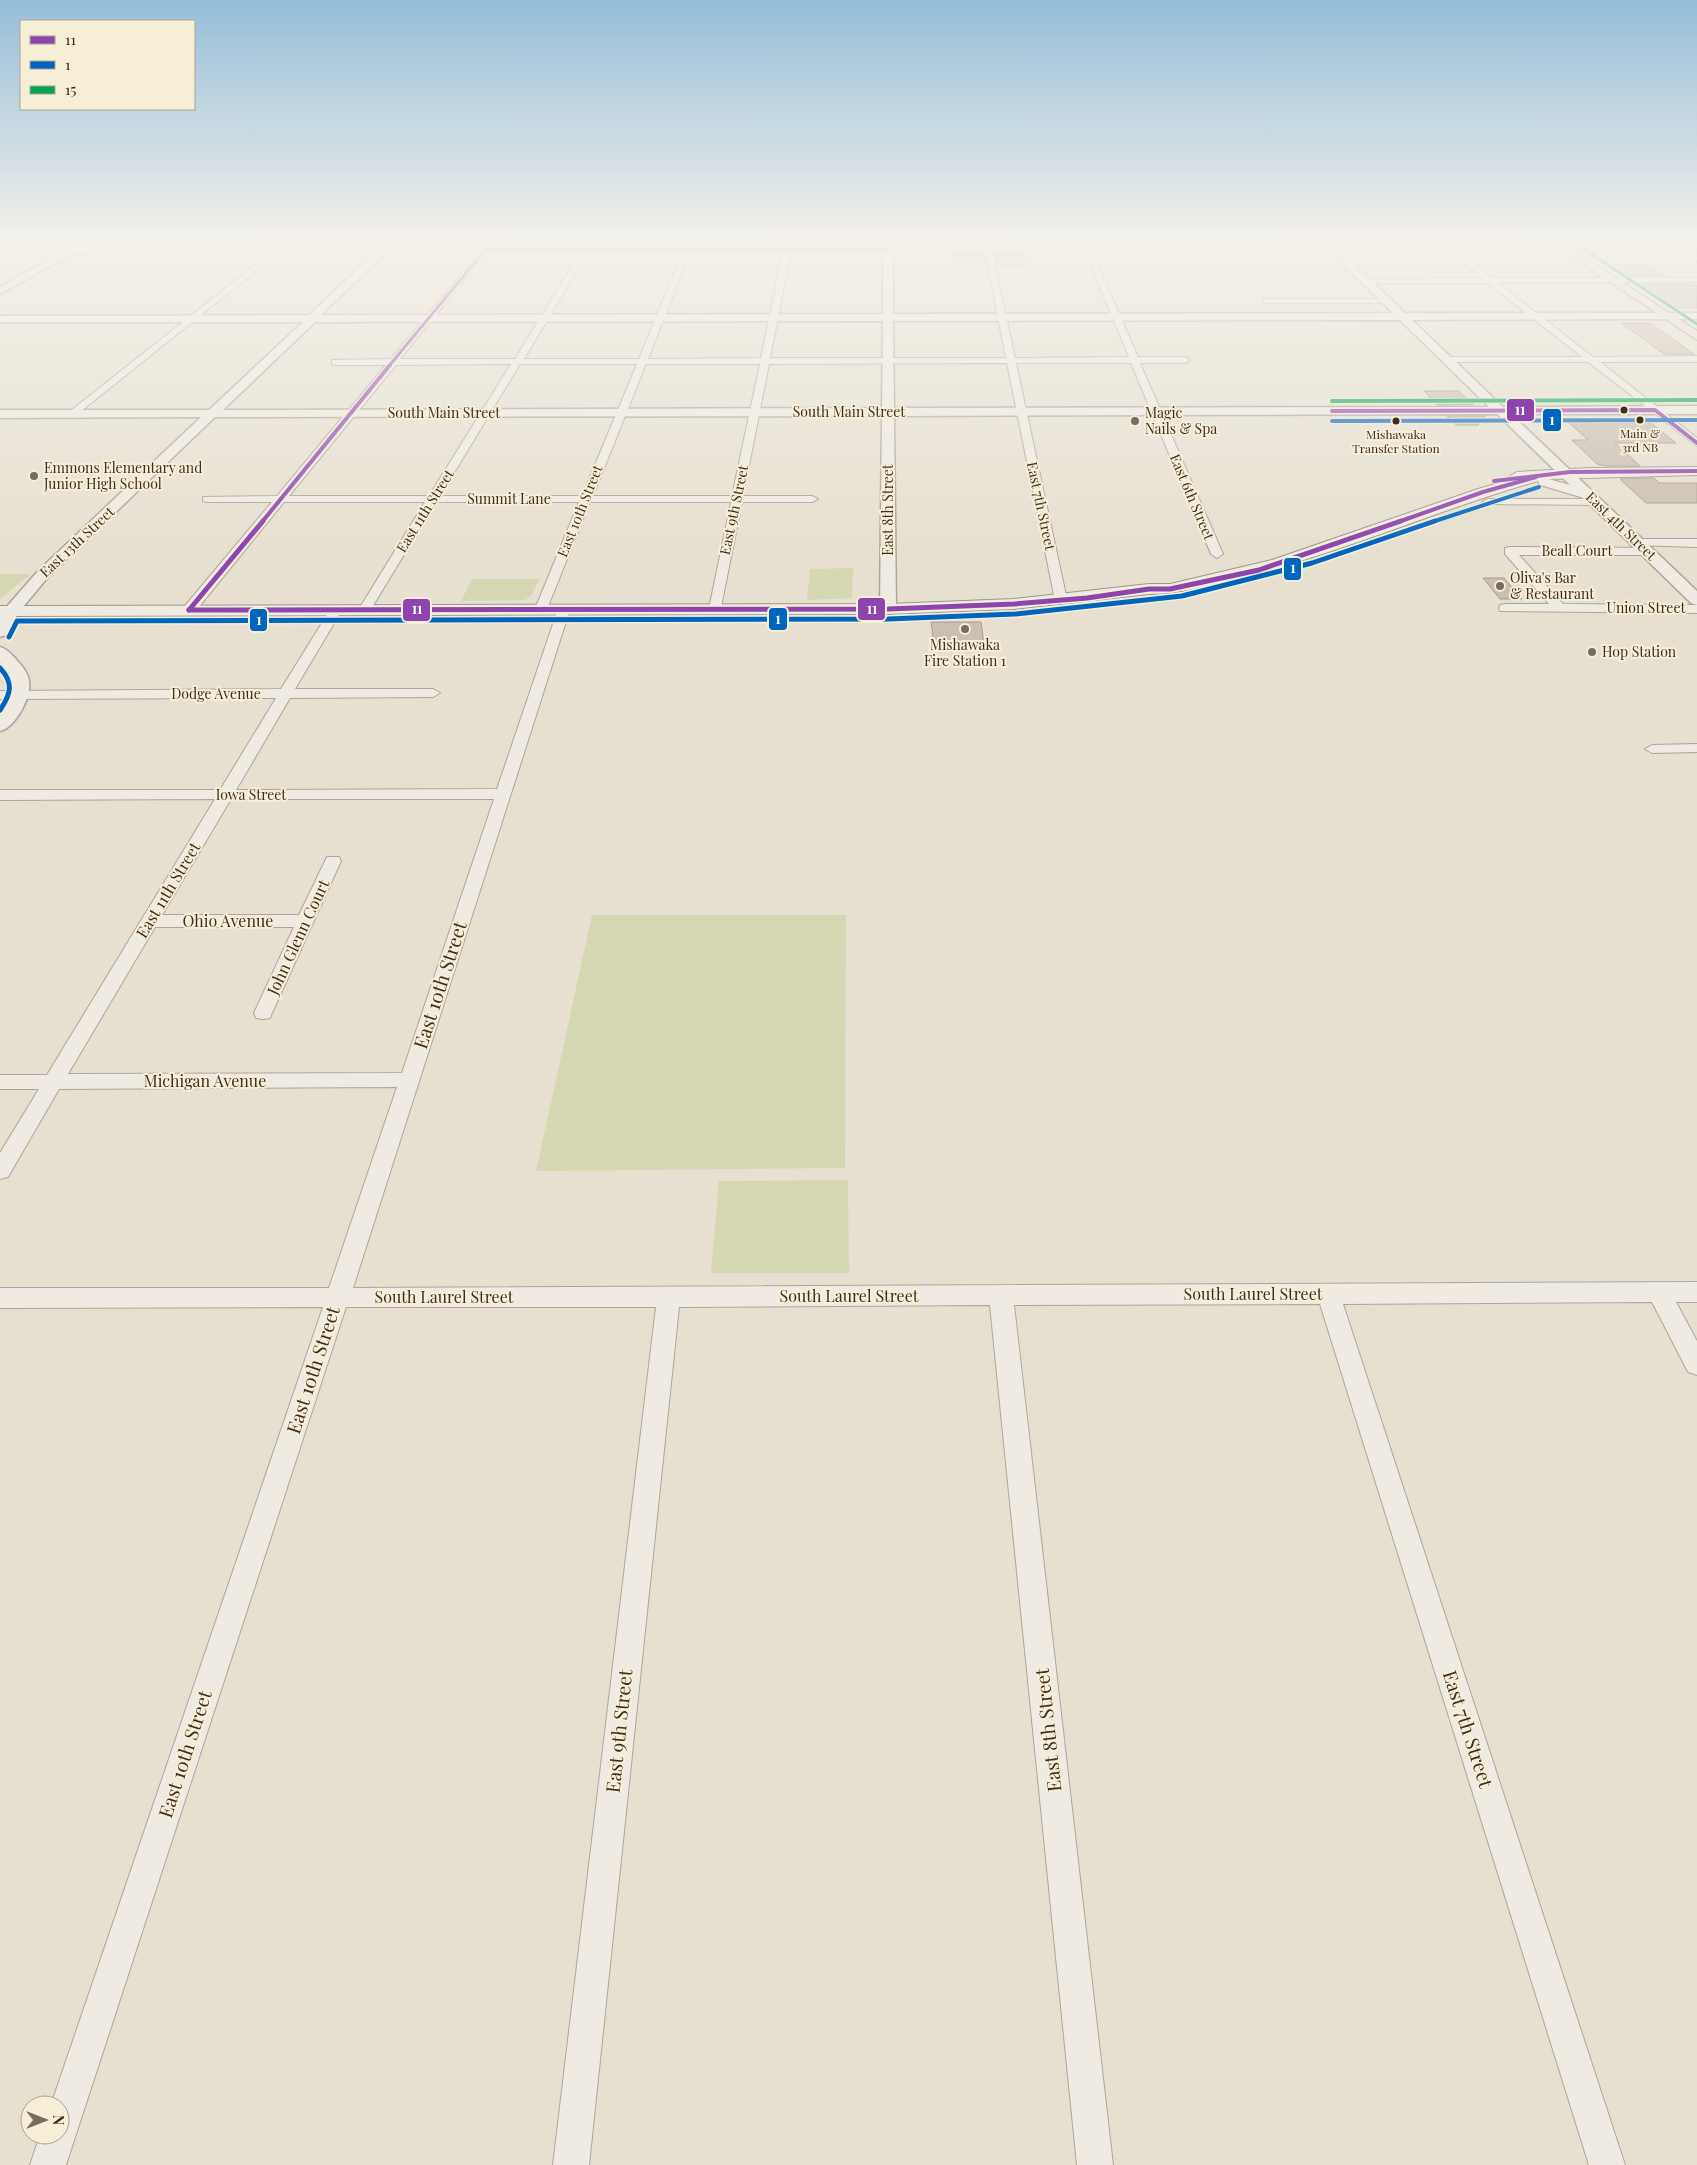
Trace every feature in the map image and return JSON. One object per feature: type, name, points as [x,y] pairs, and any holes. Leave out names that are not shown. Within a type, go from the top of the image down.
[{"type":"main road","points":[[1149,589],[1162,581],[1273,557],[1492,481],[1517,476],[1536,477],[1566,474],[1697,471]]},
{"type":"main road","points":[[5,611],[888,609],[975,607],[1061,600],[1149,589],[1170,589],[1277,564],[1483,492],[1536,477]]},
{"type":"main road","points":[[1516,483],[1550,483],[1592,498]]},
{"type":"street","points":[[72,414],[162,343]]},
{"type":"street","name":"East 13th Street","points":[[0,632],[5,611],[286,343]]},
{"type":"street","points":[[190,610],[410,343]]},
{"type":"street","name":"East 11th Street","points":[[365,610],[529,343]]},
{"type":"street","name":"East 10th Street","points":[[70,2100],[338,1297],[502,794],[553,609],[586,499],[649,343]]},
{"type":"street","name":"East 9th Street","points":[[715,609],[768,343]]},
{"type":"street","name":"East 8th Street","points":[[888,343],[888,609]]},
{"type":"street","name":"East 7th Street","points":[[1006,343],[1061,600]]},
{"type":"street","name":"East 6th Street","points":[[1126,343],[1217,554]]},
{"type":"street","name":"East 4th Street","points":[[1431,343],[1697,600]]},
{"type":"street","points":[[1570,343],[1697,444]]},
{"type":"street","points":[[1449,360],[1697,359]]},
{"type":"street","points":[[335,362],[1186,360]]},
{"type":"street","name":"South Main Street","points":[[0,414],[1697,410]]},
{"type":"street","points":[[1488,502],[1592,498]]},
{"type":"street","name":"Summit Lane","points":[[207,499],[812,499]]},
{"type":"street","name":"Beall Court","points":[[1559,608],[1509,550],[1642,547],[1697,543]]},
{"type":"street","name":"Union Street","points":[[1505,608],[1697,609]]},
{"type":"street","name":"East 11th Street","points":[[0,1171],[336,610]]},
{"type":"street","points":[[0,652],[17,671],[21,688],[16,704],[0,726]]},
{"type":"street","name":"Dodge Avenue","points":[[0,695],[432,693]]},
{"type":"street","points":[[1652,749],[1697,748]]},
{"type":"street","name":"Iowa Street","points":[[0,795],[502,794]]},
{"type":"street","name":"John Glenn Court","points":[[264,1012],[333,861]]},
{"type":"street","name":"Ohio Avenue","points":[[150,920],[306,921]]},
{"type":"street","name":"Michigan Avenue","points":[[0,1082],[409,1080]]},
{"type":"street","points":[[1659,1292],[1697,1364]]},
{"type":"street","name":"South Laurel Street","points":[[0,1298],[1001,1296],[1697,1292]]},
{"type":"street","name":"East 7th Street","points":[[1328,1294],[1607,2165]]},
{"type":"street","name":"East 9th Street","points":[[571,2165],[669,1296]]},
{"type":"street","name":"East 8th Street","points":[[1001,1296],[1095,2165]]},
{"type":"street","points":[[48,2165],[55,2145]]},
{"type":"green space","points":[[853,568],[852,598],[807,600],[810,569]]},
{"type":"green space","points":[[0,574],[31,574],[0,599]]},
{"type":"green space","points":[[472,579],[539,579],[531,596],[525,600],[461,601]]},
{"type":"green space","points":[[592,915],[846,915],[845,1168],[536,1171]]},
{"type":"green space","points":[[848,1180],[849,1273],[711,1273],[719,1181]]},
{"type":"building","points":[[1649,343],[1678,343],[1694,354],[1664,354]]},
{"type":"building","points":[[1424,391],[1459,391],[1473,405],[1437,405]]},
{"type":"building","points":[[1447,416],[1484,416],[1489,422],[1475,422],[1479,425],[1456,425]]},
{"type":"building","points":[[1565,419],[1646,419],[1676,443],[1615,443],[1640,466],[1606,466],[1597,464],[1572,440],[1588,440]]},
{"type":"building","points":[[1654,478],[1659,483],[1697,483],[1697,503],[1646,503],[1620,479]]},
{"type":"building","name":"Oliva's Bar & Restaurant","points":[[1483,578],[1504,578],[1522,599],[1500,599]]},
{"type":"building","name":"Mishawaka Fire Station 1","points":[[931,622],[981,622],[984,644],[934,644]]},
{"type":"transit line","name":"11","points":[[189,610],[409,343]]},
{"type":"transit line","name":"15","points":[[1332,401],[1697,400]]},
{"type":"transit line","name":"11","points":[[1332,411],[1655,410],[1697,443]]},
{"type":"transit line","name":"1","points":[[1332,421],[1697,420]]},
{"type":"transit line","name":"11","points":[[1494,481],[1570,472],[1697,471]]},
{"type":"transit line","name":"11","points":[[189,610],[888,609],[1014,604],[1087,598],[1149,589],[1170,589],[1259,570],[1483,492],[1536,477]]},
{"type":"transit line","name":"1","points":[[9,637],[17,621],[888,619],[1015,614],[1172,598],[1214,589],[1312,563],[1539,487]]},
{"type":"transit line","name":"1","points":[[0,668],[10,684],[9,693],[0,710]]},
{"type":"place","name":"Main & 3rd NB","points":[[1640,420]]},
{"type":"place","name":"Magic Nails & Spa","points":[[1135,421]]},
{"type":"place","name":"Mishawaka Transfer Station","points":[[1396,421]]},
{"type":"place","name":"Emmons Elementary and Junior High School","points":[[34,476]]},
{"type":"place","name":"Oliva's Bar & Restaurant","points":[[1500,586]]},
{"type":"place","name":"Mishawaka Fire Station 1","points":[[965,629]]},
{"type":"place","name":"Hop Station","points":[[1592,652]]}]
